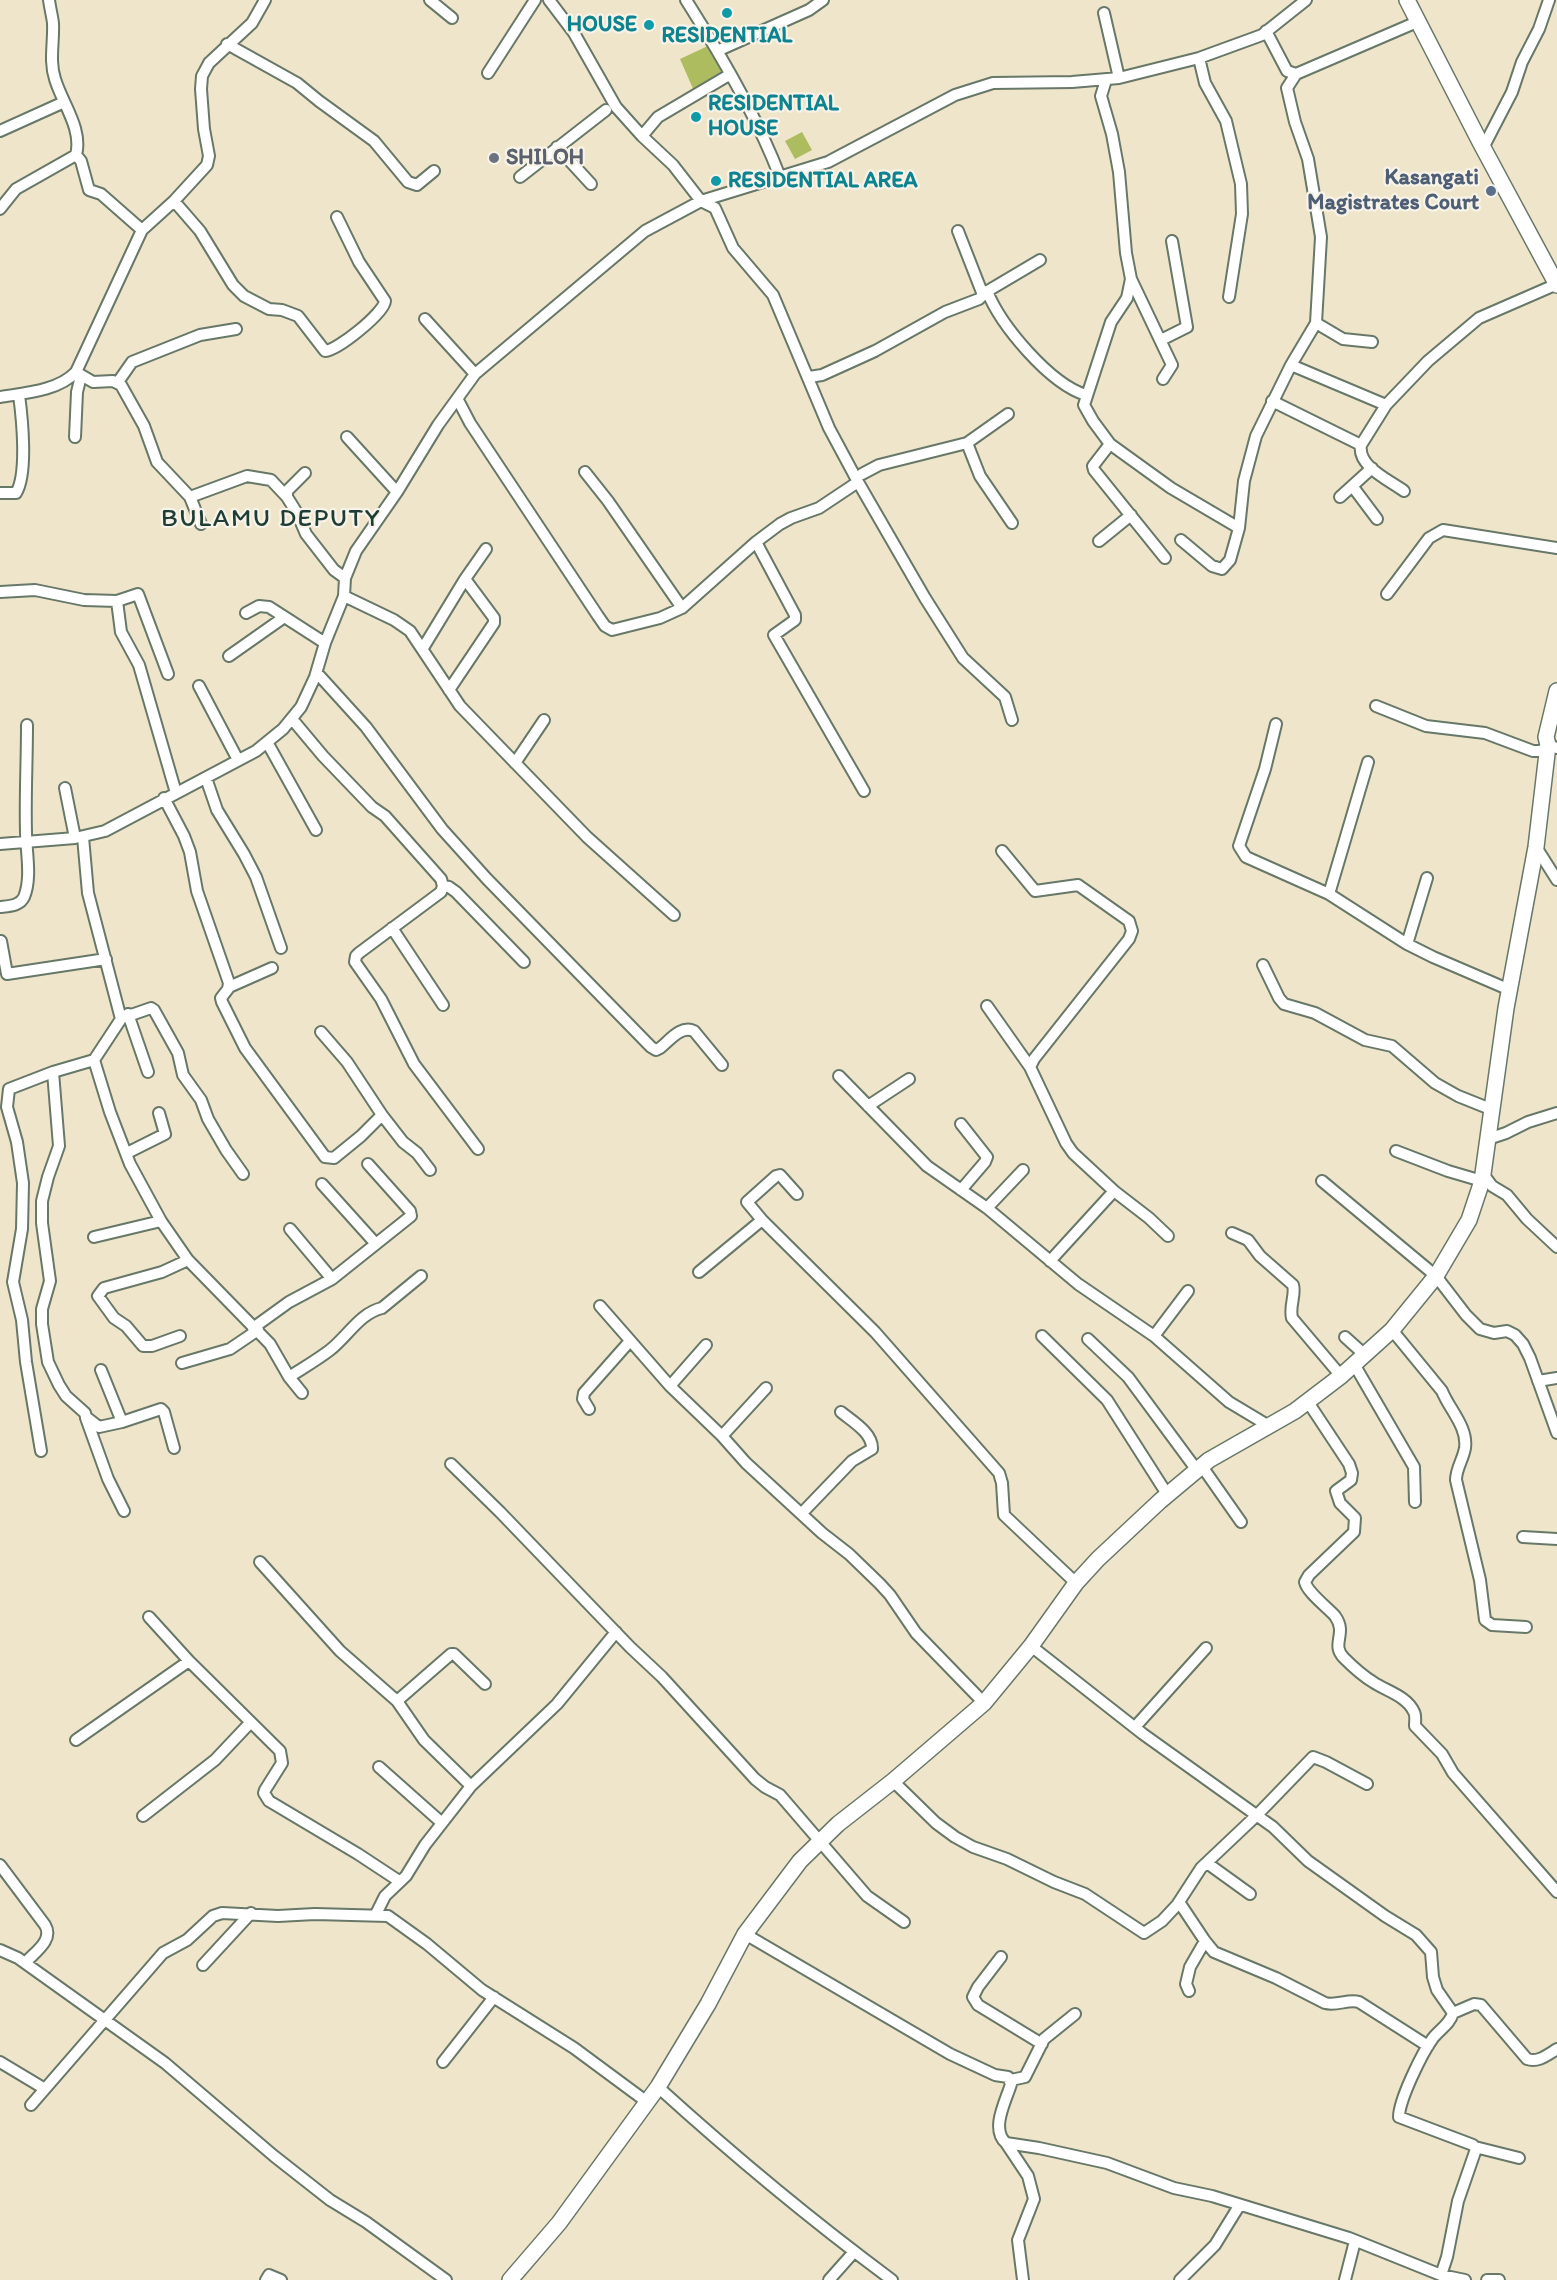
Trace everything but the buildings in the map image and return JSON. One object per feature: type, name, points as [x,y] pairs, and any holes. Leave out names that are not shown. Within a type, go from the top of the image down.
[{"type":"street","points":[[49,0],[53,22],[52,67],[77,135],[76,154],[81,161],[89,190],[101,194],[142,230]]},
{"type":"street","points":[[75,437],[79,374],[142,230],[174,201],[207,165],[209,156],[204,129],[202,76],[209,63],[252,23],[265,0]]},
{"type":"street","points":[[430,0],[452,18]]},
{"type":"street","points":[[488,73],[535,0]]},
{"type":"street","points":[[549,0],[574,33],[616,107],[673,165],[701,201],[715,208],[733,248],[774,295],[830,428],[925,598],[963,658],[1005,698],[1012,720]]},
{"type":"street","points":[[686,0],[717,51],[771,154],[780,177]]},
{"type":"street","points":[[717,51],[809,10],[823,0]]},
{"type":"street","points":[[0,844],[79,837],[105,831],[256,751],[283,729],[300,707],[316,673],[344,596],[345,578],[356,551],[397,492],[438,425],[475,374],[645,231],[701,201],[828,162],[955,95],[993,82],[1106,80],[1199,58],[1262,35],[1306,0]]},
{"type":"street","points":[[1404,491],[1361,458],[1361,445],[1386,405],[1428,361],[1479,318],[1557,284],[1483,148],[1407,0]]},
{"type":"street","points":[[1483,148],[1512,92],[1522,62],[1539,28],[1549,0]]},
{"type":"street","points":[[1104,13],[1119,78]]},
{"type":"street","points":[[1181,540],[1212,566],[1222,569],[1230,560],[1239,528],[1244,481],[1256,436],[1291,365],[1316,323],[1321,237],[1308,159],[1295,122],[1287,88],[1296,74],[1417,22]]},
{"type":"street","points":[[1266,31],[1287,71],[1296,74]]},
{"type":"street","points":[[227,45],[297,83],[374,141],[408,182],[417,185],[434,171]]},
{"type":"street","points":[[1199,58],[1205,83],[1226,121],[1241,183],[1242,214],[1229,297]]},
{"type":"street","points":[[642,136],[658,117],[729,75]]},
{"type":"street","points":[[1106,80],[1101,96],[1112,134],[1119,172],[1126,253],[1131,279],[1172,365],[1163,379]]},
{"type":"street","points":[[0,131],[62,103],[63,100]]},
{"type":"street","points":[[520,177],[606,110]]},
{"type":"street","points":[[557,147],[591,184]]},
{"type":"street","points":[[0,209],[21,186],[76,154]]},
{"type":"street","points":[[174,201],[201,231],[232,285],[244,296],[269,309],[298,315],[326,351],[331,351],[358,331],[382,310],[385,304],[359,262],[337,217]]},
{"type":"street","points":[[958,231],[985,293],[1004,323],[1046,369],[1075,392],[1086,395],[1087,393]]},
{"type":"street","points":[[1161,340],[1187,327],[1188,323],[1182,304],[1172,241]]},
{"type":"street","points":[[809,377],[822,375],[875,351],[905,332],[945,312],[979,299],[985,293],[1040,260]]},
{"type":"street","points":[[1131,279],[1127,298],[1111,322],[1084,405],[1110,444],[1171,488],[1239,528]]},
{"type":"street","points":[[425,319],[475,374]]},
{"type":"street","points":[[1316,323],[1343,339],[1372,342]]},
{"type":"street","points":[[118,382],[132,362],[200,335],[236,329]]},
{"type":"street","points":[[1291,365],[1386,405]]},
{"type":"street","points":[[79,374],[93,382],[118,382],[124,389],[144,426],[157,462],[190,497],[201,524]]},
{"type":"street","points":[[0,397],[51,387],[79,374]]},
{"type":"street","points":[[0,493],[16,493],[20,484],[23,441],[19,394]]},
{"type":"street","points":[[458,400],[470,423],[605,626],[612,630],[660,618],[682,608],[756,542],[791,518],[819,508],[879,465],[967,443],[1008,414]]},
{"type":"street","points":[[1272,401],[1361,445]]},
{"type":"street","points":[[347,437],[397,492]]},
{"type":"street","points":[[967,443],[980,476],[1012,523]]},
{"type":"street","points":[[1110,444],[1093,466],[1094,470],[1165,558]]},
{"type":"street","points":[[1340,497],[1372,468]]},
{"type":"street","points":[[585,472],[609,501],[682,608]]},
{"type":"street","points":[[287,497],[287,491],[305,473]]},
{"type":"street","points":[[190,497],[247,476],[271,480],[287,497],[306,534],[334,570],[345,578]]},
{"type":"street","points":[[1353,487],[1377,519]]},
{"type":"street","points":[[1099,541],[1131,515]]},
{"type":"street","points":[[1387,594],[1429,538],[1443,530],[1557,548]]},
{"type":"street","points":[[756,542],[795,615],[795,620],[774,634],[864,791]]},
{"type":"street","points":[[423,648],[486,549]]},
{"type":"street","points":[[449,690],[494,623],[494,618],[465,579]]},
{"type":"street","points":[[0,592],[35,590],[84,600],[117,601],[136,593],[139,595],[168,674]]},
{"type":"street","points":[[344,596],[402,624],[416,637],[460,706],[586,837],[674,915]]},
{"type":"street","points":[[117,601],[121,632],[140,665],[176,793]]},
{"type":"street","points":[[246,613],[263,606],[325,643]]},
{"type":"street","points":[[229,656],[283,618]]},
{"type":"street","points":[[316,673],[366,727],[442,829],[487,879],[651,1047],[656,1050],[683,1029],[690,1029],[722,1065]]},
{"type":"street","points":[[199,686],[238,760]]},
{"type":"street","points":[[513,2279],[559,2223],[658,2087],[708,2004],[746,1934],[800,1861],[838,1824],[893,1781],[984,1703],[1031,1646],[1076,1583],[1167,1494],[1199,1467],[1308,1402],[1341,1376],[1392,1330],[1436,1276],[1469,1220],[1482,1178],[1510,990],[1552,747],[1546,737],[1557,692]]},
{"type":"street","points":[[1376,706],[1426,726],[1485,733],[1533,751],[1552,747]]},
{"type":"street","points":[[292,719],[334,769],[389,821],[441,879],[443,886],[441,892],[359,953],[355,962],[381,999],[414,1064],[478,1149]]},
{"type":"street","points":[[515,763],[544,720]]},
{"type":"street","points":[[1275,724],[1265,769],[1239,846],[1246,857],[1329,894],[1407,944],[1510,990]]},
{"type":"street","points":[[0,907],[18,904],[24,898],[27,880],[27,725]]},
{"type":"street","points":[[267,742],[316,830]]},
{"type":"street","points":[[1329,894],[1368,762]]},
{"type":"street","points":[[206,778],[217,810],[256,877],[281,948]]},
{"type":"street","points":[[65,788],[79,837],[88,893],[106,959],[125,1016],[148,1072]]},
{"type":"street","points":[[164,798],[190,852],[197,891],[229,987]]},
{"type":"street","points":[[1536,847],[1557,880]]},
{"type":"street","points":[[1002,851],[1035,891],[1078,885],[1129,921],[1132,931],[1129,939],[1030,1067]]},
{"type":"street","points":[[1407,944],[1427,878]]},
{"type":"street","points":[[443,886],[456,892],[524,962]]},
{"type":"street","points":[[392,928],[443,1005]]},
{"type":"street","points":[[1,941],[7,974],[106,959]]},
{"type":"street","points":[[1263,965],[1284,1004],[1318,1015],[1365,1040],[1392,1046],[1435,1083],[1464,1099],[1493,1110]]},
{"type":"street","points":[[272,968],[229,987],[221,998],[245,1048],[325,1157],[334,1158],[382,1115]]},
{"type":"street","points":[[987,1006],[1030,1067],[1073,1153],[1168,1236]]},
{"type":"street","points":[[41,1451],[22,1320],[13,1282],[22,1229],[23,1183],[17,1142],[7,1107],[6,1099],[9,1089],[53,1072],[94,1060],[125,1016],[151,1008],[178,1053],[183,1075],[201,1100],[208,1119],[243,1174]]},
{"type":"street","points":[[321,1032],[347,1062],[382,1115],[430,1170]]},
{"type":"street","points":[[94,1060],[110,1112],[130,1164],[161,1221],[188,1260],[270,1344],[302,1393]]},
{"type":"street","points":[[53,1072],[59,1146],[42,1201],[42,1223],[50,1281],[42,1309],[48,1362],[58,1386],[85,1413],[108,1479],[124,1511]]},
{"type":"street","points":[[839,1076],[927,1166],[987,1208],[1078,1284],[1154,1336],[1229,1402],[1269,1426]]},
{"type":"street","points":[[868,1106],[909,1079]]},
{"type":"street","points":[[126,1153],[165,1134],[159,1113]]},
{"type":"street","points":[[1488,1139],[1528,1122],[1557,1113]]},
{"type":"street","points":[[961,1124],[987,1156],[985,1162],[961,1190]]},
{"type":"street","points":[[1396,1151],[1448,1171],[1482,1178],[1507,1195],[1527,1219],[1557,1247]]},
{"type":"street","points":[[182,1363],[230,1349],[289,1302],[332,1279],[411,1216],[410,1211],[369,1164]]},
{"type":"street","points":[[987,1208],[1023,1170]]},
{"type":"street","points":[[797,1194],[780,1175],[747,1202],[762,1220],[876,1332],[999,1473],[1002,1482],[1004,1515],[1076,1583]]},
{"type":"street","points":[[1322,1182],[1436,1276],[1466,1315],[1480,1329],[1494,1333],[1507,1331],[1515,1335],[1523,1344],[1557,1433]]},
{"type":"street","points":[[322,1184],[376,1244]]},
{"type":"street","points":[[1050,1261],[1114,1191]]},
{"type":"street","points":[[699,1272],[762,1220]]},
{"type":"street","points":[[94,1237],[161,1221]]},
{"type":"street","points":[[290,1229],[332,1279]]},
{"type":"street","points":[[1232,1233],[1248,1240],[1260,1256],[1289,1281],[1294,1289],[1291,1306],[1292,1318],[1341,1376]]},
{"type":"street","points":[[180,1336],[152,1346],[143,1346],[126,1326],[114,1318],[98,1296],[104,1288],[162,1272],[188,1260]]},
{"type":"street","points":[[290,1377],[331,1350],[366,1315],[382,1308],[421,1276]]},
{"type":"street","points":[[1154,1336],[1188,1291]]},
{"type":"street","points":[[600,1306],[670,1386],[746,1462],[890,1594],[916,1633],[984,1703]]},
{"type":"street","points":[[1392,1330],[1442,1391],[1462,1431],[1465,1445],[1456,1469],[1456,1480],[1480,1580],[1485,1620],[1492,1625],[1526,1627]]},
{"type":"street","points":[[1042,1336],[1107,1400],[1167,1494]]},
{"type":"street","points":[[1345,1337],[1360,1360],[1414,1467],[1415,1502]]},
{"type":"street","points":[[1088,1339],[1128,1377],[1241,1522]]},
{"type":"street","points":[[589,1409],[583,1399],[584,1393],[630,1341]]},
{"type":"street","points":[[670,1386],[706,1346]]},
{"type":"street","points":[[101,1370],[122,1422]]},
{"type":"street","points":[[1538,1382],[1557,1378]]},
{"type":"street","points":[[722,1436],[766,1388]]},
{"type":"street","points":[[1308,1402],[1349,1464],[1352,1473],[1351,1480],[1336,1491],[1340,1503],[1355,1518],[1354,1532],[1305,1581],[1307,1589],[1318,1598],[1339,1623],[1341,1632],[1339,1653],[1372,1682],[1401,1697],[1414,1712],[1415,1726],[1442,1754],[1453,1773],[1557,1892]]},
{"type":"street","points":[[86,1418],[99,1427],[161,1409],[164,1412],[174,1448]]},
{"type":"street","points":[[802,1514],[852,1461],[872,1449],[868,1436],[841,1412]]},
{"type":"street","points":[[451,1464],[662,1677],[755,1779],[780,1795],[819,1842],[833,1855],[854,1883],[867,1896],[904,1922]]},
{"type":"street","points":[[1523,1537],[1557,1539]]},
{"type":"street","points":[[260,1562],[340,1651],[397,1701],[424,1740],[471,1786]]},
{"type":"street","points":[[149,1617],[189,1661],[278,1747],[282,1755],[282,1763],[265,1790],[264,1793],[269,1801],[399,1881]]},
{"type":"street","points":[[376,1914],[385,1896],[406,1876],[441,1823],[471,1786],[557,1704],[616,1632]]},
{"type":"street","points":[[1031,1646],[1135,1727],[1273,1827],[1308,1861],[1385,1916],[1416,1935],[1431,1952],[1433,1977],[1437,1990],[1454,2013]]},
{"type":"street","points":[[1135,1727],[1206,1648]]},
{"type":"street","points":[[397,1701],[451,1654],[454,1654],[485,1684]]},
{"type":"street","points":[[76,1740],[189,1661]]},
{"type":"street","points":[[143,1816],[215,1760],[250,1722]]},
{"type":"street","points":[[893,1781],[936,1823],[955,1837],[973,1847],[1007,1859],[1085,1894],[1140,1932],[1148,1933],[1179,1902],[1206,1863],[1313,1757],[1367,1784]]},
{"type":"street","points":[[379,1767],[441,1823]]},
{"type":"street","points":[[1206,1863],[1250,1894]]},
{"type":"street","points":[[0,1865],[49,1932],[48,1939],[25,1963]]},
{"type":"street","points":[[1179,1902],[1204,1941],[1214,1952],[1276,1978],[1325,2003],[1332,2005],[1359,2002],[1428,2046]]},
{"type":"street","points":[[31,2105],[164,1953],[187,1940],[213,1916],[222,1912],[278,1916],[376,1914],[388,1916],[494,1997],[574,2048],[647,2102]]},
{"type":"street","points":[[203,1965],[251,1913]]},
{"type":"street","points":[[746,1934],[950,2054],[1011,2080],[1025,2077],[1050,2033],[1075,2014]]},
{"type":"street","points":[[1189,1991],[1186,1984],[1190,1967],[1204,1941]]},
{"type":"street","points":[[0,1950],[25,1963],[107,2020],[165,2063],[258,2143],[330,2200],[366,2222],[446,2280]]},
{"type":"street","points":[[1001,1957],[973,1996],[978,2005],[1042,2044]]},
{"type":"street","points":[[443,2062],[494,1997]]},
{"type":"street","points":[[1519,2158],[1475,2147],[1399,2117],[1412,2076],[1432,2039],[1451,2020],[1454,2013],[1474,2004],[1481,2005],[1527,2060],[1544,2057],[1557,2049]]},
{"type":"street","points":[[0,2062],[45,2089]]},
{"type":"street","points":[[1011,2080],[999,2123],[999,2132],[1028,2176],[1034,2199],[1018,2240],[1023,2280]]},
{"type":"street","points":[[658,2087],[724,2146],[854,2253],[892,2280]]},
{"type":"street","points":[[1006,2143],[1107,2163],[1174,2188],[1212,2196],[1355,2241],[1441,2275],[1465,2280]]},
{"type":"street","points":[[1441,2275],[1447,2257],[1458,2201],[1475,2153],[1475,2147]]},
{"type":"street","points":[[1180,2280],[1215,2245],[1239,2206]]},
{"type":"street","points":[[1345,2280],[1355,2241]]},
{"type":"street","points":[[829,2280],[854,2253]]},
{"type":"street","points":[[266,2280],[269,2275],[281,2280]]},
{"type":"street","points":[[1487,2280],[1499,2280]]},
{"type":"green space","points":[[710,45],[724,75],[694,91],[680,59]]},
{"type":"green space","points":[[802,132],[812,150],[795,159],[785,141]]},
{"type":"place","name":"RESIDENTIAL","points":[[727,13]]},
{"type":"place","name":"HOUSE","points":[[649,25]]},
{"type":"place","name":"RESIDENTIAL HOUSE","points":[[696,117]]},
{"type":"place","name":"SHILOH","points":[[494,158]]},
{"type":"place","name":"RESIDENTIAL AREA","points":[[716,181]]},
{"type":"place","name":"Kasangati Magistrates Court","points":[[1491,191]]},
{"type":"district","name":"BULAMU DEPUTY","points":[[271,519]]}]
